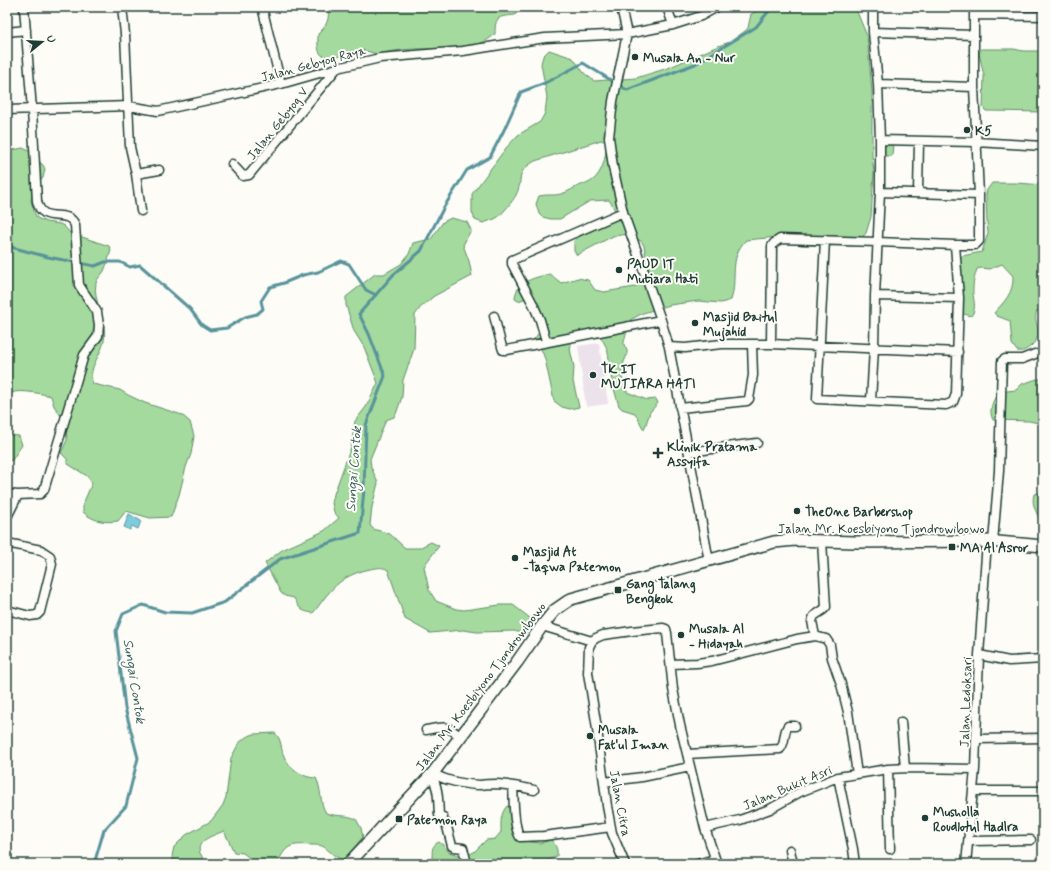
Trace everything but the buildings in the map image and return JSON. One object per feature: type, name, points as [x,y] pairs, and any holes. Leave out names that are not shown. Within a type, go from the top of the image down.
[{"type":"main road","name":"Jalan Mr. Koesbiyono Tjondrowibowo","points":[[348,864],[432,774],[518,662],[542,626],[555,610],[571,599],[774,542],[795,540],[990,542],[1043,546]]},
{"type":"street","points":[[7,494],[40,494],[44,490],[84,354],[95,340],[99,331],[97,312],[79,285],[76,263],[74,221],[70,218],[43,213],[38,208],[24,7]]},
{"type":"street","points":[[122,7],[125,34],[130,147],[136,174],[141,211]]},
{"type":"street","points":[[262,7],[281,84]]},
{"type":"street","points":[[621,7],[627,34],[613,101],[609,137],[613,167],[623,212],[669,347],[710,560]]},
{"type":"street","points":[[667,7],[673,25]]},
{"type":"street","name":"Jalan Gebyog Raya","points":[[7,110],[129,106],[158,112],[281,84],[337,68],[380,58],[462,51],[545,38],[627,34],[673,25],[701,16],[717,7]]},
{"type":"street","points":[[871,401],[880,192],[878,84],[873,32],[873,7]]},
{"type":"street","points":[[771,344],[772,246],[780,239],[955,245],[975,245],[979,241],[979,195],[974,87],[974,11],[1043,16]]},
{"type":"street","points":[[7,32],[26,30]]},
{"type":"street","points":[[873,32],[974,35]]},
{"type":"street","name":"Jalan Gebyog V","points":[[232,164],[243,176],[249,175],[337,68]]},
{"type":"street","points":[[878,84],[974,87]]},
{"type":"street","points":[[880,140],[976,142],[1043,146]]},
{"type":"street","points":[[918,194],[919,141]]},
{"type":"street","points":[[136,174],[159,170]]},
{"type":"street","points":[[880,192],[979,195]]},
{"type":"street","points":[[546,341],[540,320],[512,264],[512,260],[623,212]]},
{"type":"street","points":[[825,240],[817,398],[946,405],[953,402],[956,394],[959,298],[955,245]]},
{"type":"street","points":[[875,296],[959,298]]},
{"type":"street","points":[[494,316],[503,350],[546,341],[600,333],[661,320]]},
{"type":"street","points":[[680,408],[747,401],[749,399],[753,375],[752,344]]},
{"type":"street","points":[[669,347],[771,344],[958,352]]},
{"type":"street","name":"Jalan Ledoksari","points":[[966,864],[977,739],[979,655],[990,542],[999,471],[1002,361],[1006,359],[1022,359],[1035,354]]},
{"type":"street","points":[[689,452],[757,443]]},
{"type":"street","points":[[7,518],[18,495]]},
{"type":"street","points":[[815,636],[812,621],[814,616],[826,607],[822,541]]},
{"type":"street","points":[[7,543],[41,550],[50,556],[52,564],[40,612],[37,615],[30,616],[7,610]]},
{"type":"street","points":[[542,626],[592,641],[603,635],[663,628],[666,629],[678,718],[705,828],[716,861],[698,864]]},
{"type":"street","points":[[671,664],[712,662],[790,640],[815,636],[826,639],[829,642],[848,712],[857,774]]},
{"type":"street","name":"Jalan Citra","points":[[592,641],[589,647],[588,673],[604,782],[612,832],[625,864]]},
{"type":"street","points":[[979,655],[1009,661],[1043,659]]},
{"type":"street","points":[[901,722],[904,768]]},
{"type":"street","points":[[687,754],[780,749],[783,745],[786,728],[788,726],[795,726]]},
{"type":"street","points":[[426,730],[446,727],[453,730],[460,737]]},
{"type":"street","points":[[977,739],[1043,738]]},
{"type":"street","points":[[604,782],[642,777],[690,767]]},
{"type":"street","name":"Jalan Bukit Asri","points":[[705,828],[740,820],[770,810],[800,792],[838,777],[904,768],[975,769]]},
{"type":"street","points":[[888,769],[890,849]]},
{"type":"street","points":[[432,774],[457,782],[480,785],[492,784],[514,786],[534,790]]},
{"type":"street","points":[[432,774],[437,790],[439,815],[444,820],[452,846],[463,848],[467,864]]},
{"type":"street","points":[[838,777],[855,864]]},
{"type":"street","points":[[514,786],[516,823],[520,837],[544,836],[611,827]]},
{"type":"street","points":[[973,791],[1043,791]]},
{"type":"street","points":[[969,841],[1031,840]]},
{"type":"street","points":[[790,850],[793,864]]},
{"type":"shaded area","name":"TK IT MUTIARA HATI","points":[[599,343],[608,404],[586,407],[578,346]]},
{"type":"green space","points":[[327,7],[522,7],[515,15],[499,18],[496,23],[495,34],[477,45],[457,49],[410,49],[376,54],[354,50],[340,56],[330,57],[322,55],[319,51],[318,44],[318,34],[328,19]]},
{"type":"green space","points":[[766,7],[855,7],[867,36],[872,92],[872,155],[874,173],[871,217],[866,233],[855,246],[801,245],[787,236],[746,240],[740,247],[735,261],[734,284],[731,300],[721,303],[698,301],[670,305],[643,313],[630,320],[624,342],[627,355],[622,370],[624,384],[627,392],[647,400],[656,399],[658,403],[650,412],[644,430],[635,413],[622,409],[619,406],[611,376],[608,351],[600,337],[572,340],[570,349],[574,367],[573,381],[579,407],[570,409],[562,407],[554,401],[545,359],[540,346],[536,345],[533,341],[540,329],[530,297],[518,301],[515,299],[519,288],[533,278],[550,274],[561,283],[578,278],[588,280],[595,290],[604,292],[635,287],[649,275],[644,246],[642,242],[630,234],[613,236],[577,255],[574,251],[574,241],[581,235],[613,220],[615,215],[614,209],[609,200],[590,201],[560,219],[542,217],[539,214],[536,204],[539,196],[558,195],[564,193],[588,183],[597,176],[603,166],[606,153],[606,142],[601,140],[535,161],[528,165],[522,173],[515,198],[498,217],[493,220],[483,223],[475,220],[472,212],[472,194],[506,148],[518,135],[540,122],[545,113],[547,97],[541,64],[543,56],[549,50],[573,58],[584,73],[594,81],[636,78],[668,68],[730,42],[748,28],[751,14]]},
{"type":"green space","points":[[984,7],[1043,7],[1043,9],[985,8]]},
{"type":"green space","points":[[981,49],[1043,51],[1043,112],[986,111],[983,108],[984,76],[979,53]]},
{"type":"green space","points":[[884,142],[893,143],[892,156],[883,156]]},
{"type":"green space","points":[[23,148],[31,152],[45,169],[43,178],[33,189],[31,201],[37,218],[46,222],[60,224],[70,233],[109,246],[111,250],[104,271],[97,280],[95,290],[105,333],[104,341],[93,367],[93,384],[120,390],[145,403],[182,415],[190,422],[194,436],[191,454],[171,517],[150,518],[126,511],[118,521],[108,522],[99,521],[83,512],[83,504],[92,483],[87,476],[68,464],[67,459],[61,453],[67,440],[65,422],[54,406],[51,396],[25,392],[12,393],[8,402],[7,421],[7,151]]},
{"type":"green space","points":[[992,183],[1043,185],[1043,306],[1041,310],[1037,311],[1036,315],[1038,336],[1036,341],[1023,351],[1017,351],[1012,344],[1010,321],[997,316],[994,313],[1008,297],[1013,282],[1013,276],[1002,264],[990,269],[977,269],[973,286],[973,313],[971,316],[958,312],[959,259],[962,256],[982,252],[988,233],[986,195],[987,190]]},
{"type":"green space","points":[[451,218],[467,222],[471,230],[463,245],[469,261],[472,276],[434,296],[420,308],[415,315],[414,349],[403,380],[402,397],[394,417],[386,420],[370,459],[371,467],[378,483],[372,507],[370,525],[373,529],[390,534],[405,548],[419,548],[431,542],[439,546],[424,567],[429,590],[436,601],[456,609],[464,610],[500,605],[513,605],[530,618],[532,622],[526,634],[514,631],[477,632],[463,630],[430,633],[405,619],[388,570],[382,568],[375,568],[351,575],[331,590],[313,613],[305,611],[299,607],[294,598],[285,596],[281,593],[265,563],[282,550],[324,531],[339,518],[334,512],[332,503],[351,447],[355,421],[366,407],[378,383],[364,347],[354,331],[346,305],[346,297],[375,274],[384,274],[401,264],[409,254],[413,243],[431,239],[443,222]]},
{"type":"green space","points":[[1037,379],[1043,379],[1043,424],[1029,421],[993,420],[991,409],[998,392],[1016,390],[1022,384]]},
{"type":"green space","points":[[7,433],[10,435],[19,436],[22,445],[12,460],[7,462]]},
{"type":"green space","points":[[1043,493],[1043,527],[1034,507],[1033,498],[1034,494]]},
{"type":"green space","points":[[275,733],[280,740],[283,754],[289,764],[297,772],[311,778],[316,778],[322,804],[326,813],[356,819],[361,828],[363,837],[346,857],[342,859],[321,846],[294,845],[284,852],[277,864],[257,864],[243,853],[234,852],[224,831],[211,836],[200,845],[200,853],[206,864],[174,864],[172,856],[174,847],[186,835],[211,821],[223,805],[226,797],[231,758],[239,743],[246,737],[254,734]]},
{"type":"green space","points":[[507,806],[518,812],[520,838],[523,841],[540,843],[551,840],[556,848],[557,856],[545,862],[545,864],[430,864],[434,846],[439,842],[449,852],[462,856],[474,852],[486,840],[495,839],[501,832],[502,815]]},
{"type":"water","points":[[129,514],[141,521],[138,529],[132,526],[130,530],[124,527]]},
{"type":"waterway","name":"Sungai Contok","points":[[94,864],[104,830],[126,806],[138,758],[125,708],[116,631],[123,614],[143,605],[165,612],[192,613],[225,602],[280,559],[360,533],[364,489],[366,425],[385,376],[369,334],[359,314],[393,275],[421,251],[444,207],[467,170],[490,157],[521,92],[545,83],[583,63],[627,90],[695,64],[756,27],[772,7]]},
{"type":"waterway","points":[[7,246],[48,257],[95,266],[105,262],[120,262],[130,267],[140,265],[190,309],[202,325],[210,330],[227,328],[245,317],[257,314],[263,309],[261,301],[270,287],[303,275],[318,272],[341,261],[349,264],[366,290],[376,295]]},
{"type":"place","name":"Musala An - Nur","points":[[635,57]]},
{"type":"place","name":"K5","points":[[967,130]]},
{"type":"place","name":"PAUD IT Mutiara Hati","points":[[619,270]]},
{"type":"place","name":"Masjid Baitul Mujahid","points":[[695,323]]},
{"type":"place","name":"TK IT MUTIARA HATI","points":[[593,375]]},
{"type":"place","name":"Klinik Pratama Assyifa","points":[[658,453]]},
{"type":"place","name":"TheOne Barbershop","points":[[797,511]]},
{"type":"place","name":"MA Al Asror","points":[[952,547]]},
{"type":"place","name":"Masjid At -Taqwa Patemon","points":[[515,558]]},
{"type":"place","name":"Gang Talang Bengkok","points":[[618,590]]},
{"type":"place","name":"Musala Al - Hidayah","points":[[681,635]]},
{"type":"place","name":"Musala Fat'ul Iman","points":[[590,736]]},
{"type":"place","name":"Musholla Roudlotul Hadlra","points":[[925,818]]},
{"type":"place","name":"Patemon Raya","points":[[399,819]]}]
